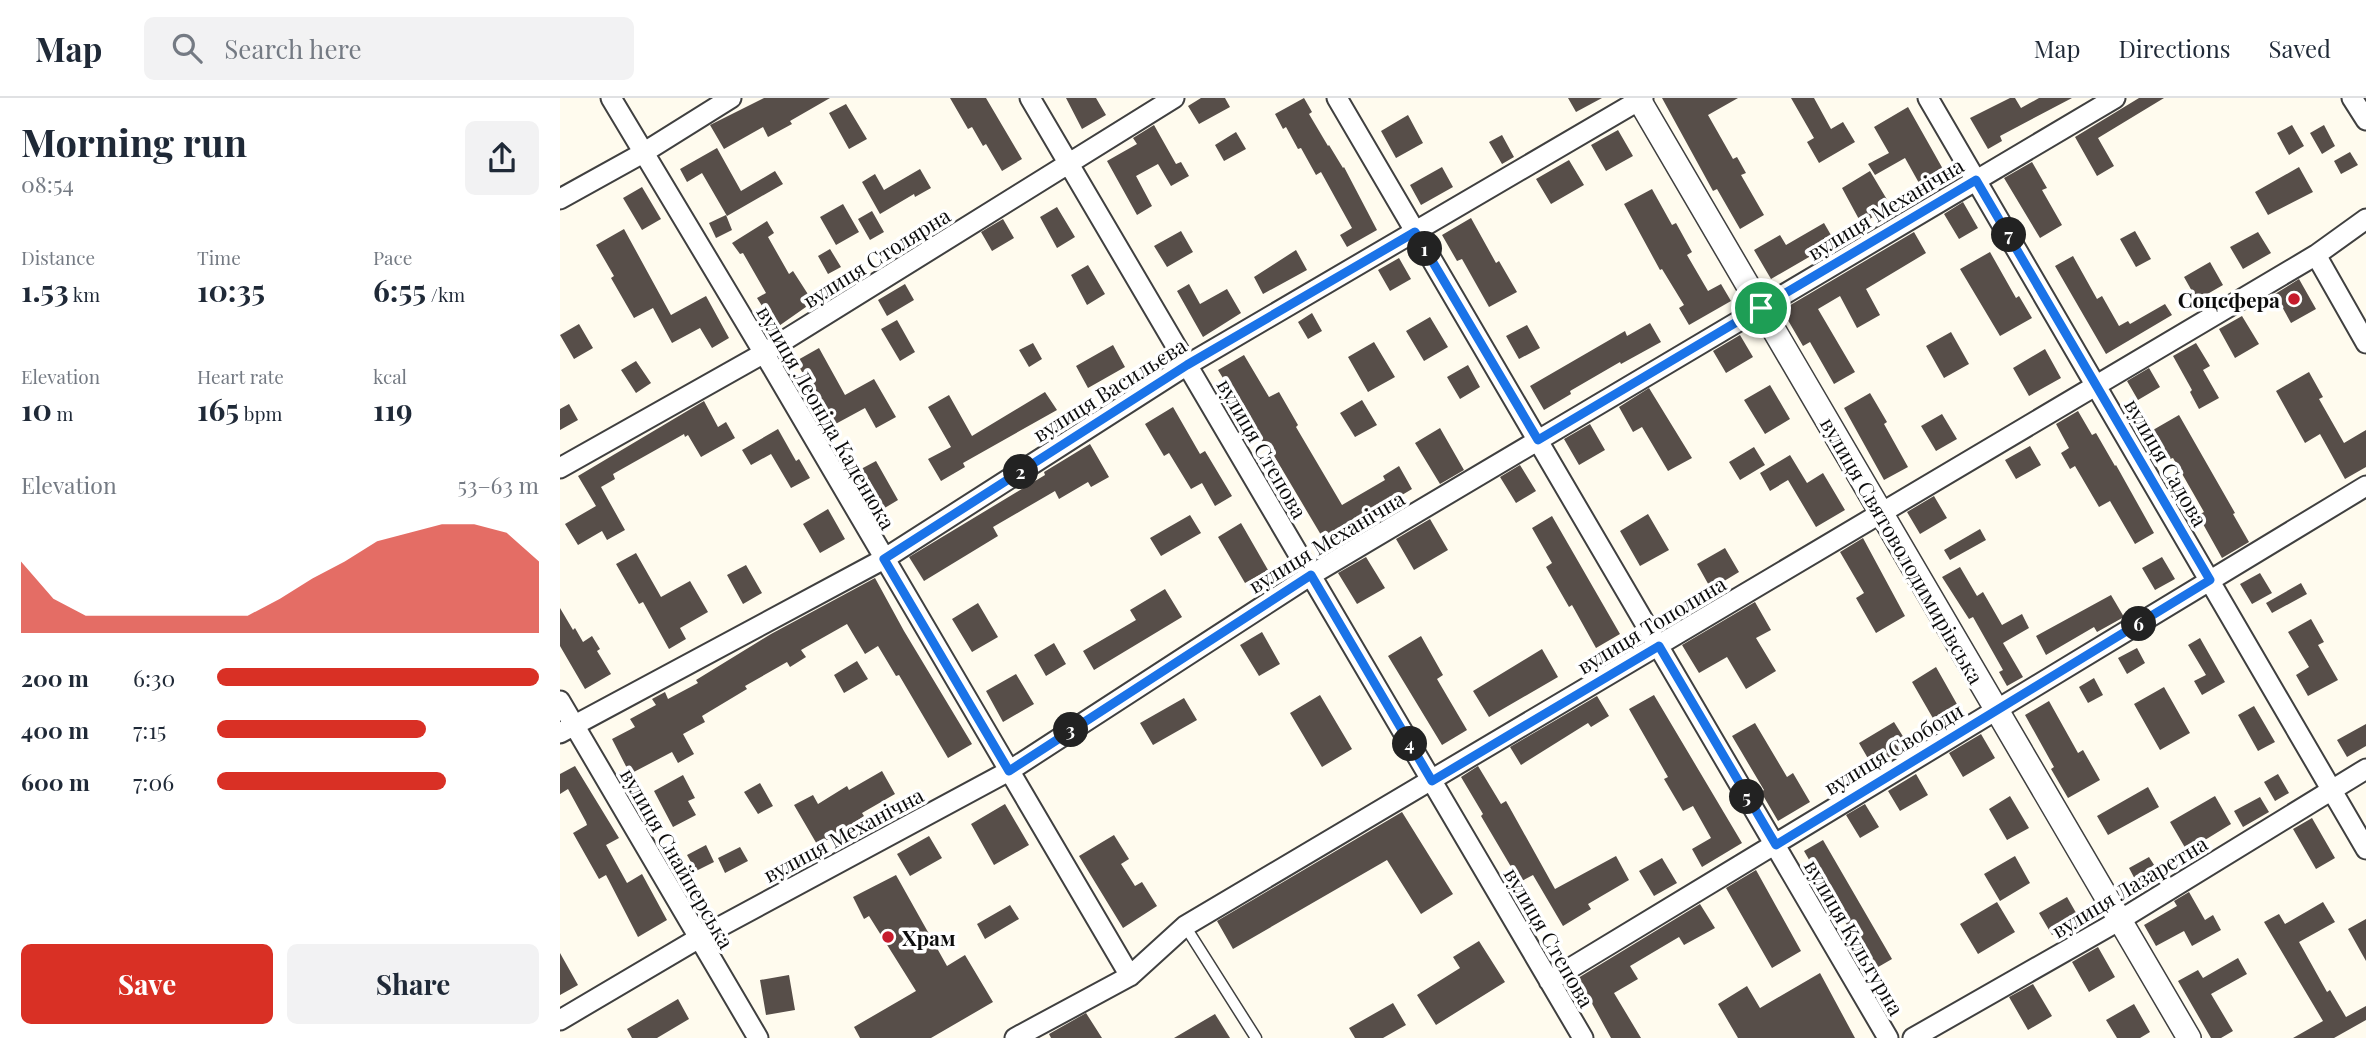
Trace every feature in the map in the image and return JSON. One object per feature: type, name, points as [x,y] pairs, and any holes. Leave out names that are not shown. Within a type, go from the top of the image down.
[{"type":"street","name":"вулиця Леоніда Каденюка","points":[[611,98],[1130,976]]},
{"type":"street","points":[[560,199],[643,153],[731,98]]},
{"type":"street","name":"вулиця Степова","points":[[1030,98],[1583,1038]]},
{"type":"street","name":"вулиця Столярна","points":[[560,468],[764,353],[1174,98]]},
{"type":"street","name":"вулиця Культурна","points":[[1337,98],[1888,1038]]},
{"type":"street","name":"вулиця Садова","points":[[1928,98],[2366,849]]},
{"type":"street","name":"вулиця Механічна","points":[[560,1020],[699,938],[1009,771],[1311,575],[2115,98]]},
{"type":"street","points":[[2352,98],[2366,120]]},
{"type":"street","name":"вулиця Васильєва","points":[[567,729],[884,559],[1187,365],[1640,99]]},
{"type":"street","name":"вулиця Святоволодимирівська","points":[[1640,99],[2189,1038]]},
{"type":"street","name":"вулиця Тополина","points":[[1016,1038],[1130,976],[1185,926],[2316,256],[2366,219]]},
{"type":"street","points":[[2316,256],[2366,343]]},
{"type":"street","name":"вулиця Свободи","points":[[1549,981],[2366,486]]},
{"type":"street","name":"вулиця Снайперська","points":[[560,701],[567,729],[699,938],[758,1038]]},
{"type":"street","name":"вулиця Лазаретна","points":[[1913,1038],[2120,920],[2366,769]]},
{"type":"lane","points":[[1185,926],[1256,1038]]},
{"type":"building","points":[[764,98],[830,98],[768,137],[763,127],[724,149],[710,125]]},
{"type":"building","points":[[950,98],[986,98],[1022,159],[1002,171],[986,144],[983,146],[972,127],[968,129]]},
{"type":"building","points":[[1066,98],[1096,98],[1106,115],[1082,129]]},
{"type":"building","points":[[1201,98],[1225,98],[1230,107],[1199,124],[1188,106]]},
{"type":"building","points":[[1304,98],[1312,112],[1309,114],[1344,167],[1377,230],[1347,247],[1340,235],[1352,228],[1321,172],[1316,175],[1301,148],[1298,149],[1275,114]]},
{"type":"building","points":[[1568,98],[1602,98],[1576,112]]},
{"type":"building","points":[[1662,98],[1738,98],[1708,115],[1733,159],[1737,157],[1746,173],[1741,175],[1764,215],[1740,229],[1717,189],[1713,191]]},
{"type":"building","points":[[1791,98],[1814,98],[1831,129],[1843,122],[1855,142],[1819,163],[1807,142],[1814,138]]},
{"type":"building","points":[[2015,98],[2021,108],[2039,98],[2072,98],[2000,136],[2002,141],[1988,149],[1970,118]]},
{"type":"building","points":[[2139,98],[2164,98],[2098,138],[2114,166],[2097,176],[2075,137]]},
{"type":"building","points":[[846,104],[867,139],[849,149],[829,113]]},
{"type":"building","points":[[1908,107],[1948,178],[1924,192],[1905,158],[1875,175],[1868,164],[1889,153],[1874,127]]},
{"type":"building","points":[[1408,115],[1423,143],[1396,158],[1381,131]]},
{"type":"building","points":[[1154,125],[1176,164],[1181,162],[1189,176],[1171,186],[1158,164],[1136,176],[1152,206],[1137,215],[1107,161],[1137,144],[1133,138]]},
{"type":"building","points":[[2292,125],[2304,146],[2289,155],[2277,133]]},
{"type":"building","points":[[2324,125],[2335,146],[2322,154],[2310,133]]},
{"type":"building","points":[[1618,130],[1633,156],[1606,171],[1591,145]]},
{"type":"building","points":[[1236,132],[1246,149],[1224,161],[1215,145]]},
{"type":"building","points":[[1502,135],[1514,157],[1502,164],[1489,142]]},
{"type":"building","points":[[717,148],[741,191],[775,171],[783,184],[727,216],[702,173],[687,182],[680,169]]},
{"type":"building","points":[[2350,152],[2358,165],[2341,174],[2334,161]]},
{"type":"building","points":[[1569,160],[1584,185],[1551,204],[1536,179]]},
{"type":"building","points":[[2032,162],[2047,188],[2042,190],[2062,225],[2040,238],[2004,178]]},
{"type":"building","points":[[1442,167],[1453,187],[1421,205],[1410,185]]},
{"type":"building","points":[[2299,167],[2313,192],[2268,215],[2255,192]]},
{"type":"building","points":[[920,169],[931,188],[915,197],[914,194],[880,214],[862,182],[875,174],[884,190]]},
{"type":"building","points":[[1870,171],[1892,208],[1861,223],[1842,188]]},
{"type":"building","points":[[642,187],[661,219],[642,230],[623,198]]},
{"type":"building","points":[[1652,189],[1672,225],[1676,223],[1692,252],[1687,255],[1708,291],[1721,284],[1731,301],[1689,325],[1679,308],[1684,305],[1662,269],[1660,270],[1624,204]]},
{"type":"building","points":[[1963,202],[1978,228],[1959,239],[1944,214]]},
{"type":"building","points":[[843,204],[859,232],[836,245],[820,217]]},
{"type":"building","points":[[1057,207],[1075,237],[1057,248],[1040,217]]},
{"type":"building","points":[[872,211],[884,232],[870,240],[858,219]]},
{"type":"building","points":[[726,215],[732,230],[716,238],[709,223]]},
{"type":"building","points":[[1471,218],[1496,263],[1499,261],[1517,292],[1489,307],[1462,259],[1457,261],[1442,235]]},
{"type":"building","points":[[1003,219],[1014,238],[992,251],[981,232]]},
{"type":"building","points":[[767,221],[774,233],[768,237],[789,274],[793,271],[813,302],[776,328],[757,298],[766,293],[743,253],[740,254],[732,243]]},
{"type":"building","points":[[1824,223],[1835,242],[1771,279],[1754,250],[1780,235],[1786,245]]},
{"type":"building","points":[[624,229],[671,315],[706,296],[729,338],[712,348],[700,328],[672,343],[653,308],[634,318],[596,245]]},
{"type":"building","points":[[1181,231],[1193,252],[1167,267],[1154,246]]},
{"type":"building","points":[[2135,231],[2151,259],[2136,267],[2120,239]]},
{"type":"building","points":[[1914,232],[1926,253],[1866,289],[1880,315],[1857,328],[1840,296],[1818,309],[1855,372],[1834,384],[1810,342],[1803,346],[1782,310]]},
{"type":"building","points":[[2258,232],[2271,253],[2243,269],[2230,247]]},
{"type":"building","points":[[830,249],[841,267],[828,274],[818,256]]},
{"type":"building","points":[[1296,250],[1307,270],[1263,294],[1254,277]]},
{"type":"building","points":[[1990,252],[2016,298],[2019,296],[2032,318],[2000,336],[1960,269]]},
{"type":"building","points":[[2073,256],[2097,299],[2102,296],[2119,326],[2128,321],[2130,324],[2165,304],[2172,315],[2106,354],[2055,266]]},
{"type":"building","points":[[1399,258],[1411,279],[1390,291],[1378,270]]},
{"type":"building","points":[[2210,262],[2223,285],[2197,300],[2184,277]]},
{"type":"building","points":[[1088,265],[1105,294],[1087,305],[1071,275]]},
{"type":"building","points":[[2299,279],[2316,309],[2291,323],[2275,294]]},
{"type":"building","points":[[905,284],[914,300],[887,316],[878,300]]},
{"type":"building","points":[[1189,284],[1200,304],[1227,289],[1241,313],[1203,337],[1177,291]]},
{"type":"building","points":[[1312,313],[1322,331],[1308,339],[1298,322]]},
{"type":"building","points":[[2242,316],[2259,344],[2235,358],[2219,329]]},
{"type":"building","points":[[1430,317],[1448,347],[1424,361],[1406,331]]},
{"type":"building","points":[[897,320],[915,352],[900,361],[881,329]]},
{"type":"building","points":[[1650,323],[1661,342],[1570,391],[1571,394],[1544,410],[1530,386],[1625,331],[1627,336]]},
{"type":"building","points":[[579,324],[593,348],[574,359],[560,335]]},
{"type":"building","points":[[1527,325],[1540,348],[1519,359],[1506,336]]},
{"type":"building","points":[[1951,332],[1969,364],[1944,378],[1926,346]]},
{"type":"building","points":[[1740,335],[1753,357],[1726,373],[1713,351]]},
{"type":"building","points":[[1374,342],[1395,377],[1368,392],[1348,357]]},
{"type":"building","points":[[1033,343],[1042,359],[1029,367],[1019,350]]},
{"type":"building","points":[[2196,343],[2210,366],[2203,370],[2219,398],[2199,409],[2173,356]]},
{"type":"building","points":[[1113,345],[1125,367],[1088,388],[1076,366]]},
{"type":"building","points":[[819,348],[845,395],[874,379],[896,417],[876,428],[865,408],[830,427],[796,361]]},
{"type":"building","points":[[2045,349],[2061,378],[2029,396],[2013,368]]},
{"type":"building","points":[[1244,355],[1269,397],[1279,392],[1298,425],[1296,427],[1342,505],[1385,480],[1383,476],[1399,466],[1412,489],[1382,507],[1384,509],[1370,517],[1369,514],[1324,540],[1267,444],[1264,445],[1218,370]]},
{"type":"building","points":[[636,361],[651,383],[636,393],[621,370]]},
{"type":"building","points":[[1468,365],[1480,387],[1460,399],[1447,377]]},
{"type":"building","points":[[2149,368],[2160,387],[2138,400],[2127,381]]},
{"type":"building","points":[[2309,372],[2323,397],[2319,399],[2344,443],[2366,430],[2366,467],[2345,479],[2320,434],[2305,443],[2276,391]]},
{"type":"building","points":[[1770,385],[1790,419],[1765,434],[1744,400]]},
{"type":"building","points":[[1649,388],[1692,458],[1668,471],[1642,427],[1633,432],[1619,407]]},
{"type":"building","points":[[1045,392],[1057,410],[963,463],[965,467],[941,481],[928,459],[951,447],[928,407],[949,395],[972,436]]},
{"type":"building","points":[[1870,393],[1908,467],[1884,480],[1844,408]]},
{"type":"building","points":[[1362,400],[1377,425],[1355,437],[1340,413]]},
{"type":"building","points":[[704,401],[718,427],[726,422],[735,438],[701,457],[688,435],[685,437],[684,434],[613,474],[615,479],[601,487],[625,530],[607,540],[602,531],[578,545],[565,524],[596,506],[578,476]]},
{"type":"building","points":[[569,404],[578,420],[560,430],[560,409]]},
{"type":"building","points":[[1173,407],[1200,454],[1205,451],[1232,496],[1215,506],[1202,483],[1191,489],[1169,453],[1164,456],[1145,424]]},
{"type":"building","points":[[2078,411],[2092,435],[2096,433],[2116,465],[2154,533],[2135,544],[2110,501],[2099,507],[2075,466],[2070,469],[2061,453],[2069,448],[2056,424]]},
{"type":"building","points":[[1942,414],[1957,439],[1936,451],[1921,426]]},
{"type":"building","points":[[2179,415],[2249,542],[2222,558],[2198,515],[2204,512],[2173,458],[2170,459],[2153,430]]},
{"type":"building","points":[[1590,424],[1605,450],[1579,465],[1564,439]]},
{"type":"building","points":[[1440,428],[1464,470],[1440,484],[1415,443]]},
{"type":"building","points":[[778,429],[796,461],[799,459],[810,478],[791,488],[771,454],[751,465],[742,450]]},
{"type":"building","points":[[1090,444],[1109,477],[1091,487],[1088,482],[1059,499],[1055,491],[993,527],[998,536],[924,581],[909,557],[1045,475],[1044,472]]},
{"type":"building","points":[[2030,446],[2041,465],[2016,479],[2005,460]]},
{"type":"building","points":[[1754,447],[1765,465],[1740,480],[1729,462]]},
{"type":"building","points":[[1790,455],[1807,483],[1823,473],[1845,510],[1816,527],[1788,480],[1770,491],[1760,473]]},
{"type":"building","points":[[876,461],[898,500],[883,509],[861,469]]},
{"type":"building","points":[[1520,465],[1536,491],[1516,503],[1500,477]]},
{"type":"building","points":[[1934,496],[1947,518],[1920,534],[1907,512]]},
{"type":"building","points":[[828,509],[845,539],[820,553],[803,524]]},
{"type":"building","points":[[1648,514],[1669,550],[1640,566],[1620,531]]},
{"type":"building","points":[[1190,515],[1201,533],[1161,556],[1150,538]]},
{"type":"building","points":[[1552,516],[1620,634],[1596,648],[1572,605],[1569,607],[1546,567],[1552,563],[1532,528]]},
{"type":"building","points":[[1430,519],[1448,550],[1414,570],[1396,539]]},
{"type":"building","points":[[1241,523],[1268,570],[1245,583],[1218,537]]},
{"type":"building","points":[[1980,529],[1986,540],[1950,560],[1944,550]]},
{"type":"building","points":[[1863,538],[1905,616],[1876,633],[1856,598],[1864,593],[1840,552]]},
{"type":"building","points":[[1725,548],[1739,572],[1711,589],[1697,564]]},
{"type":"building","points":[[636,553],[661,597],[690,581],[708,612],[680,628],[686,639],[669,649],[643,602],[639,604],[616,564]]},
{"type":"building","points":[[1366,557],[1385,588],[1357,604],[1338,573]]},
{"type":"building","points":[[2162,557],[2175,579],[2155,590],[2142,568]]},
{"type":"building","points":[[746,565],[762,593],[743,604],[727,575]]},
{"type":"building","points":[[1960,567],[1977,596],[1983,592],[2002,625],[2022,614],[2029,628],[2003,643],[2023,677],[2007,686],[1999,672],[2003,670],[1973,617],[1969,619],[1942,577]]},
{"type":"building","points":[[2260,573],[2272,593],[2252,604],[2240,584]]},
{"type":"building","points":[[875,578],[972,744],[948,758],[899,675],[896,676],[878,646],[865,654],[847,624],[801,650],[806,657],[790,667],[787,662],[745,686],[747,689],[702,716],[705,722],[683,734],[694,754],[678,763],[672,752],[630,774],[612,739],[635,727],[630,719],[656,705],[652,699],[665,692],[668,699],[698,683],[696,680],[771,634]]},
{"type":"building","points":[[2301,583],[2307,594],[2272,613],[2266,603]]},
{"type":"building","points":[[1165,589],[1182,617],[1094,670],[1083,651],[1136,620],[1130,610]]},
{"type":"building","points":[[2111,595],[2124,617],[2097,632],[2094,627],[2046,655],[2036,636]]},
{"type":"building","points":[[1755,602],[1771,630],[1756,638],[1776,671],[1746,689],[1727,657],[1699,673],[1682,645]]},
{"type":"building","points":[[978,603],[998,637],[972,652],[952,619]]},
{"type":"building","points":[[560,608],[583,642],[592,636],[600,649],[597,651],[611,674],[585,689],[560,646]]},
{"type":"building","points":[[2311,619],[2324,642],[2318,645],[2338,680],[2308,696],[2296,675],[2309,667],[2288,632]]},
{"type":"building","points":[[1262,632],[1280,664],[1259,676],[1240,645]]},
{"type":"building","points":[[1421,636],[1443,675],[1437,679],[1467,730],[1442,745],[1388,656]]},
{"type":"building","points":[[2200,638],[2225,682],[2202,695],[2194,681],[2206,675],[2188,645]]},
{"type":"building","points":[[1054,643],[1066,664],[1046,676],[1034,655]]},
{"type":"building","points":[[2137,648],[2145,663],[2127,674],[2118,658]]},
{"type":"building","points":[[1542,649],[1558,677],[1489,717],[1473,691]]},
{"type":"building","points":[[857,661],[868,679],[844,693],[834,675]]},
{"type":"building","points":[[1936,667],[1962,713],[1938,727],[1912,682]]},
{"type":"building","points":[[1016,674],[1034,704],[1003,722],[986,691]]},
{"type":"building","points":[[2094,678],[2103,695],[2088,703],[2079,687]]},
{"type":"building","points":[[2164,687],[2190,733],[2160,750],[2134,704]]},
{"type":"building","points":[[1320,695],[1352,749],[1322,767],[1290,713]]},
{"type":"building","points":[[1654,695],[1742,843],[1702,867],[1692,849],[1711,838],[1693,806],[1683,811],[1664,779],[1668,777],[1629,709]]},
{"type":"building","points":[[1597,696],[1609,716],[1591,727],[1588,723],[1521,765],[1510,747]]},
{"type":"building","points":[[1184,698],[1197,720],[1153,745],[1140,723]]},
{"type":"building","points":[[2049,701],[2078,753],[2083,750],[2100,780],[2068,798],[2025,715]]},
{"type":"building","points":[[2254,706],[2275,742],[2258,751],[2238,715]]},
{"type":"building","points":[[1894,722],[1909,746],[1873,767],[1859,743]]},
{"type":"building","points":[[1755,723],[1787,777],[1793,773],[1810,802],[1778,821],[1761,792],[1764,790],[1732,736]]},
{"type":"building","points":[[2366,724],[2366,746],[2347,757],[2337,740]]},
{"type":"building","points":[[1981,734],[1995,758],[1963,777],[1949,753]]},
{"type":"building","points":[[575,766],[619,838],[606,845],[627,883],[642,874],[667,920],[638,937],[606,875],[599,879],[573,833],[587,825],[568,789],[560,794],[560,774]]},
{"type":"building","points":[[1478,766],[1501,804],[1506,801],[1555,889],[1616,856],[1629,880],[1588,904],[1591,909],[1563,926],[1533,875],[1520,882],[1481,816],[1483,814],[1461,777]]},
{"type":"building","points":[[882,771],[895,794],[862,813],[864,816],[818,846],[794,805],[813,795],[818,804],[847,786],[849,790]]},
{"type":"building","points":[[1916,774],[1928,795],[1900,811],[1888,791]]},
{"type":"building","points":[[2278,774],[2289,793],[2275,801],[2264,782]]},
{"type":"building","points":[[683,775],[695,798],[688,801],[696,815],[673,827],[654,791]]},
{"type":"building","points":[[760,783],[773,806],[758,814],[744,792]]},
{"type":"building","points":[[2148,787],[2159,807],[2108,835],[2097,816]]},
{"type":"building","points":[[2010,796],[2029,828],[2007,840],[1989,809]]},
{"type":"building","points":[[2215,796],[2231,824],[2187,851],[2170,822]]},
{"type":"building","points":[[2260,797],[2269,812],[2243,827],[2234,811]]},
{"type":"building","points":[[1005,804],[1029,845],[994,865],[971,824]]},
{"type":"building","points":[[1865,804],[1879,827],[1860,838],[1846,815]]},
{"type":"building","points":[[1402,812],[1453,894],[1421,914],[1387,860],[1233,949],[1217,921]]},
{"type":"building","points":[[2312,818],[2335,858],[2316,869],[2293,829]]},
{"type":"building","points":[[1114,835],[1129,859],[1121,864],[1135,886],[1142,882],[1157,906],[1123,928],[1079,856]]},
{"type":"building","points":[[929,836],[942,858],[910,876],[897,854]]},
{"type":"building","points":[[1823,840],[1892,959],[1873,970],[1804,851]]},
{"type":"building","points":[[706,845],[714,862],[696,871],[687,855]]},
{"type":"building","points":[[740,847],[748,861],[725,873],[718,858]]},
{"type":"building","points":[[2015,856],[2030,883],[2000,901],[1984,874]]},
{"type":"building","points":[[2149,857],[2158,871],[2137,883],[2129,868]]},
{"type":"building","points":[[1662,858],[1677,883],[1654,896],[1639,871]]},
{"type":"building","points":[[1756,870],[1801,951],[1772,968],[1726,888]]},
{"type":"building","points":[[896,875],[947,966],[965,955],[993,1002],[931,1038],[860,1038],[854,1027],[916,991],[869,916],[864,919],[853,897]]},
{"type":"building","points":[[2189,892],[2205,920],[2213,915],[2221,930],[2192,946],[2184,931],[2156,946],[2144,925],[2177,906],[2174,901]]},
{"type":"building","points":[[2067,897],[2079,918],[2052,935],[2039,913]]},
{"type":"building","points":[[1997,902],[2015,932],[1978,954],[1960,924]]},
{"type":"building","points":[[2323,902],[2335,922],[2299,942],[2327,992],[2330,990],[2346,1017],[2366,1006],[2366,1020],[2334,1038],[2293,1038],[2323,1021],[2264,922],[2279,914],[2285,924]]},
{"type":"building","points":[[1700,904],[1715,928],[1684,945],[1679,937],[1630,966],[1638,979],[1614,993],[1641,1038],[1611,1038],[1578,978]]},
{"type":"building","points":[[1010,905],[1019,919],[985,939],[977,924]]},
{"type":"building","points":[[2366,919],[2366,961],[2348,929]]},
{"type":"building","points":[[1479,941],[1505,982],[1436,1025],[1417,995],[1460,968],[1453,957]]},
{"type":"building","points":[[2098,947],[2115,977],[2089,992],[2072,962]]},
{"type":"building","points":[[560,953],[578,985],[560,995]]},
{"type":"building","points":[[2238,958],[2247,974],[2211,994],[2233,1031],[2221,1038],[2211,1038],[2178,981],[2198,970],[2203,978]]},
{"type":"building","points":[[1820,973],[1855,1038],[1738,1038],[1718,1004],[1747,986],[1760,1008]]},
{"type":"building","points":[[789,975],[795,1010],[766,1015],[760,980]]},
{"type":"building","points":[[2033,984],[2052,1016],[2028,1030],[2009,997]]},
{"type":"building","points":[[678,999],[689,1019],[657,1038],[632,1038],[627,1029]]},
{"type":"building","points":[[1393,1003],[1406,1025],[1383,1038],[1355,1038],[1349,1028]]},
{"type":"building","points":[[2134,1004],[2150,1032],[2140,1038],[2117,1038],[2106,1020]]},
{"type":"building","points":[[1086,1013],[1102,1038],[1051,1038],[1049,1034]]},
{"type":"building","points":[[1215,1014],[1230,1038],[1174,1038]]},
{"type":"place","name":"Соцсфера","points":[[2294,299]]},
{"type":"place","name":"Храм","points":[[888,937]]},
{"type":"route","points":[[1976,180],[2210,580],[1776,845],[1659,646],[1432,781],[1311,575],[1009,771],[884,559],[1187,365],[1415,232],[1538,440],[1761,308],[1976,180]]}]
